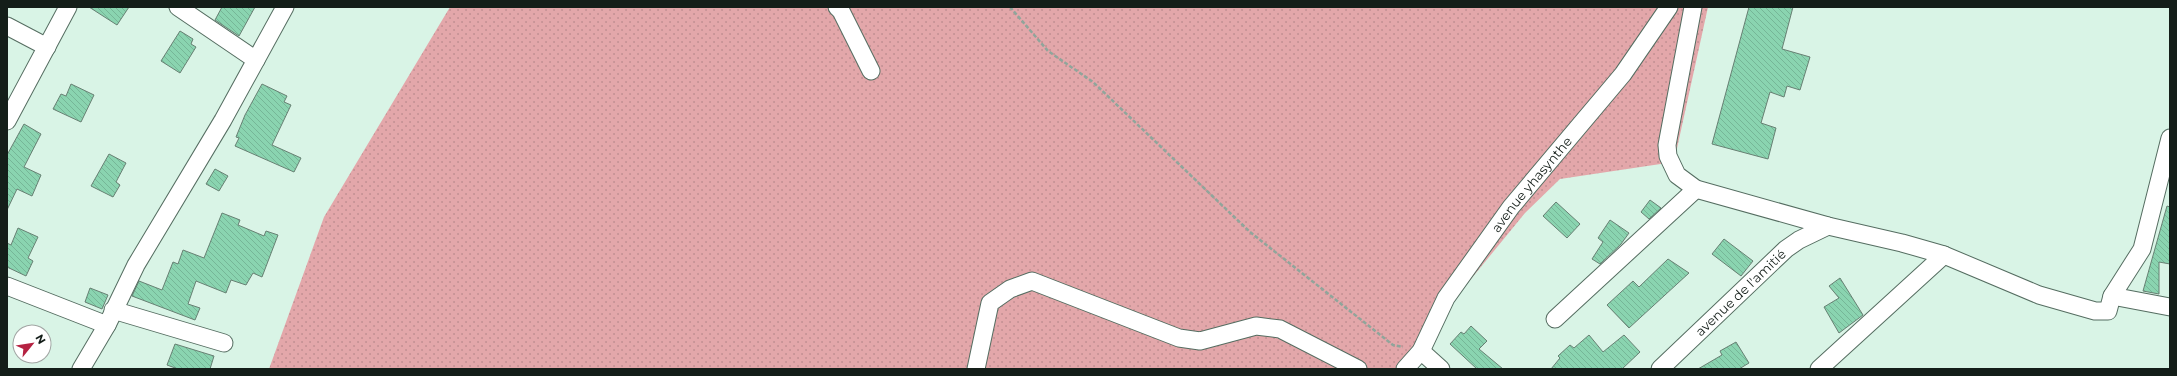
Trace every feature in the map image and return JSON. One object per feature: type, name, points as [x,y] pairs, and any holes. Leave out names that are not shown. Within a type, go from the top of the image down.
[{"type":"street","points":[[7,121],[68,7]]},
{"type":"street","points":[[178,7],[256,60]]},
{"type":"street","points":[[81,369],[110,317],[136,265],[223,120],[285,7]]},
{"type":"street","points":[[837,7],[841,11],[871,71]]},
{"type":"street","name":"avenue yhasynthe","points":[[1406,369],[1421,351],[1446,298],[1511,208],[1623,74],[1670,7]]},
{"type":"street","points":[[1693,7],[1667,145],[1668,156],[1674,172],[1684,182],[1696,189],[1828,226],[1902,243],[1944,255],[2020,287],[2095,311],[2108,311],[2112,296],[2142,249],[2170,138]]},
{"type":"street","points":[[7,26],[47,47]]},
{"type":"street","points":[[1555,319],[1696,189]]},
{"type":"street","name":"avenue de l'amitié","points":[[1660,369],[1786,249],[1799,240],[1828,226]]},
{"type":"street","points":[[1819,369],[1944,255]]},
{"type":"street","points":[[976,369],[990,303],[1010,289],[1032,281],[1178,338],[1200,341],[1256,326],[1280,329],[1358,369]]},
{"type":"street","points":[[7,286],[110,317],[224,343]]},
{"type":"street","points":[[2112,296],[2170,307]]},
{"type":"street","points":[[1421,351],[1441,369]]},
{"type":"path","points":[[1010,7],[1048,51],[1093,82],[1250,232],[1393,345],[1421,351]]},
{"type":"shaded area","points":[[450,7],[1708,7],[1674,162],[1560,179],[1525,213],[1426,334],[1412,369],[269,369],[324,217]]},
{"type":"building","points":[[89,7],[129,7],[117,25]]},
{"type":"building","points":[[222,7],[255,7],[239,36],[215,20]]},
{"type":"building","points":[[1749,7],[1793,7],[1782,49],[1810,57],[1800,90],[1787,86],[1784,97],[1770,92],[1761,123],[1776,128],[1768,159],[1712,144]]},
{"type":"building","points":[[180,31],[193,39],[191,44],[196,47],[180,73],[161,61]]},
{"type":"building","points":[[71,84],[94,95],[81,122],[53,109],[61,94],[66,96]]},
{"type":"building","points":[[262,84],[287,96],[284,102],[291,105],[272,145],[301,158],[294,172],[235,146],[239,138],[236,137],[245,115]]},
{"type":"building","points":[[24,124],[41,134],[24,167],[41,175],[32,196],[17,189],[7,210],[7,155]]},
{"type":"building","points":[[109,154],[126,163],[116,182],[120,185],[113,197],[91,186]]},
{"type":"building","points":[[215,169],[228,176],[219,191],[206,184]]},
{"type":"building","points":[[1650,200],[1661,208],[1649,219],[1641,212]]},
{"type":"building","points":[[1556,202],[1580,224],[1567,238],[1543,216]]},
{"type":"building","points":[[2167,206],[2170,207],[2170,264],[2159,262],[2159,294],[2143,291]]},
{"type":"building","points":[[222,213],[240,220],[238,225],[264,236],[266,231],[278,235],[262,277],[253,273],[246,285],[231,280],[226,293],[196,281],[188,304],[200,308],[195,320],[132,296],[139,281],[162,290],[173,262],[178,264],[183,250],[204,258]]},
{"type":"building","points":[[1610,220],[1629,233],[1621,244],[1600,264],[1592,259],[1603,242],[1598,238]]},
{"type":"building","points":[[18,228],[38,237],[28,258],[33,261],[26,276],[7,267],[7,243],[11,245]]},
{"type":"building","points":[[1724,239],[1753,261],[1741,276],[1712,254]]},
{"type":"building","points":[[1668,259],[1689,273],[1629,328],[1607,305],[1633,281],[1639,287]]},
{"type":"building","points":[[1840,278],[1863,315],[1839,333],[1824,307],[1839,298],[1829,286]]},
{"type":"building","points":[[90,288],[108,295],[102,309],[85,302]]},
{"type":"building","points":[[1471,326],[1487,341],[1479,349],[1503,369],[1477,369],[1450,344],[1461,332],[1464,334]]},
{"type":"building","points":[[1589,335],[1603,352],[1624,335],[1640,352],[1622,369],[1551,369],[1560,358],[1558,356],[1570,345],[1574,348]]},
{"type":"building","points":[[1736,342],[1749,363],[1739,369],[1698,369],[1722,355],[1720,351]]},
{"type":"building","points":[[175,344],[214,356],[210,369],[178,369],[167,365]]}]
